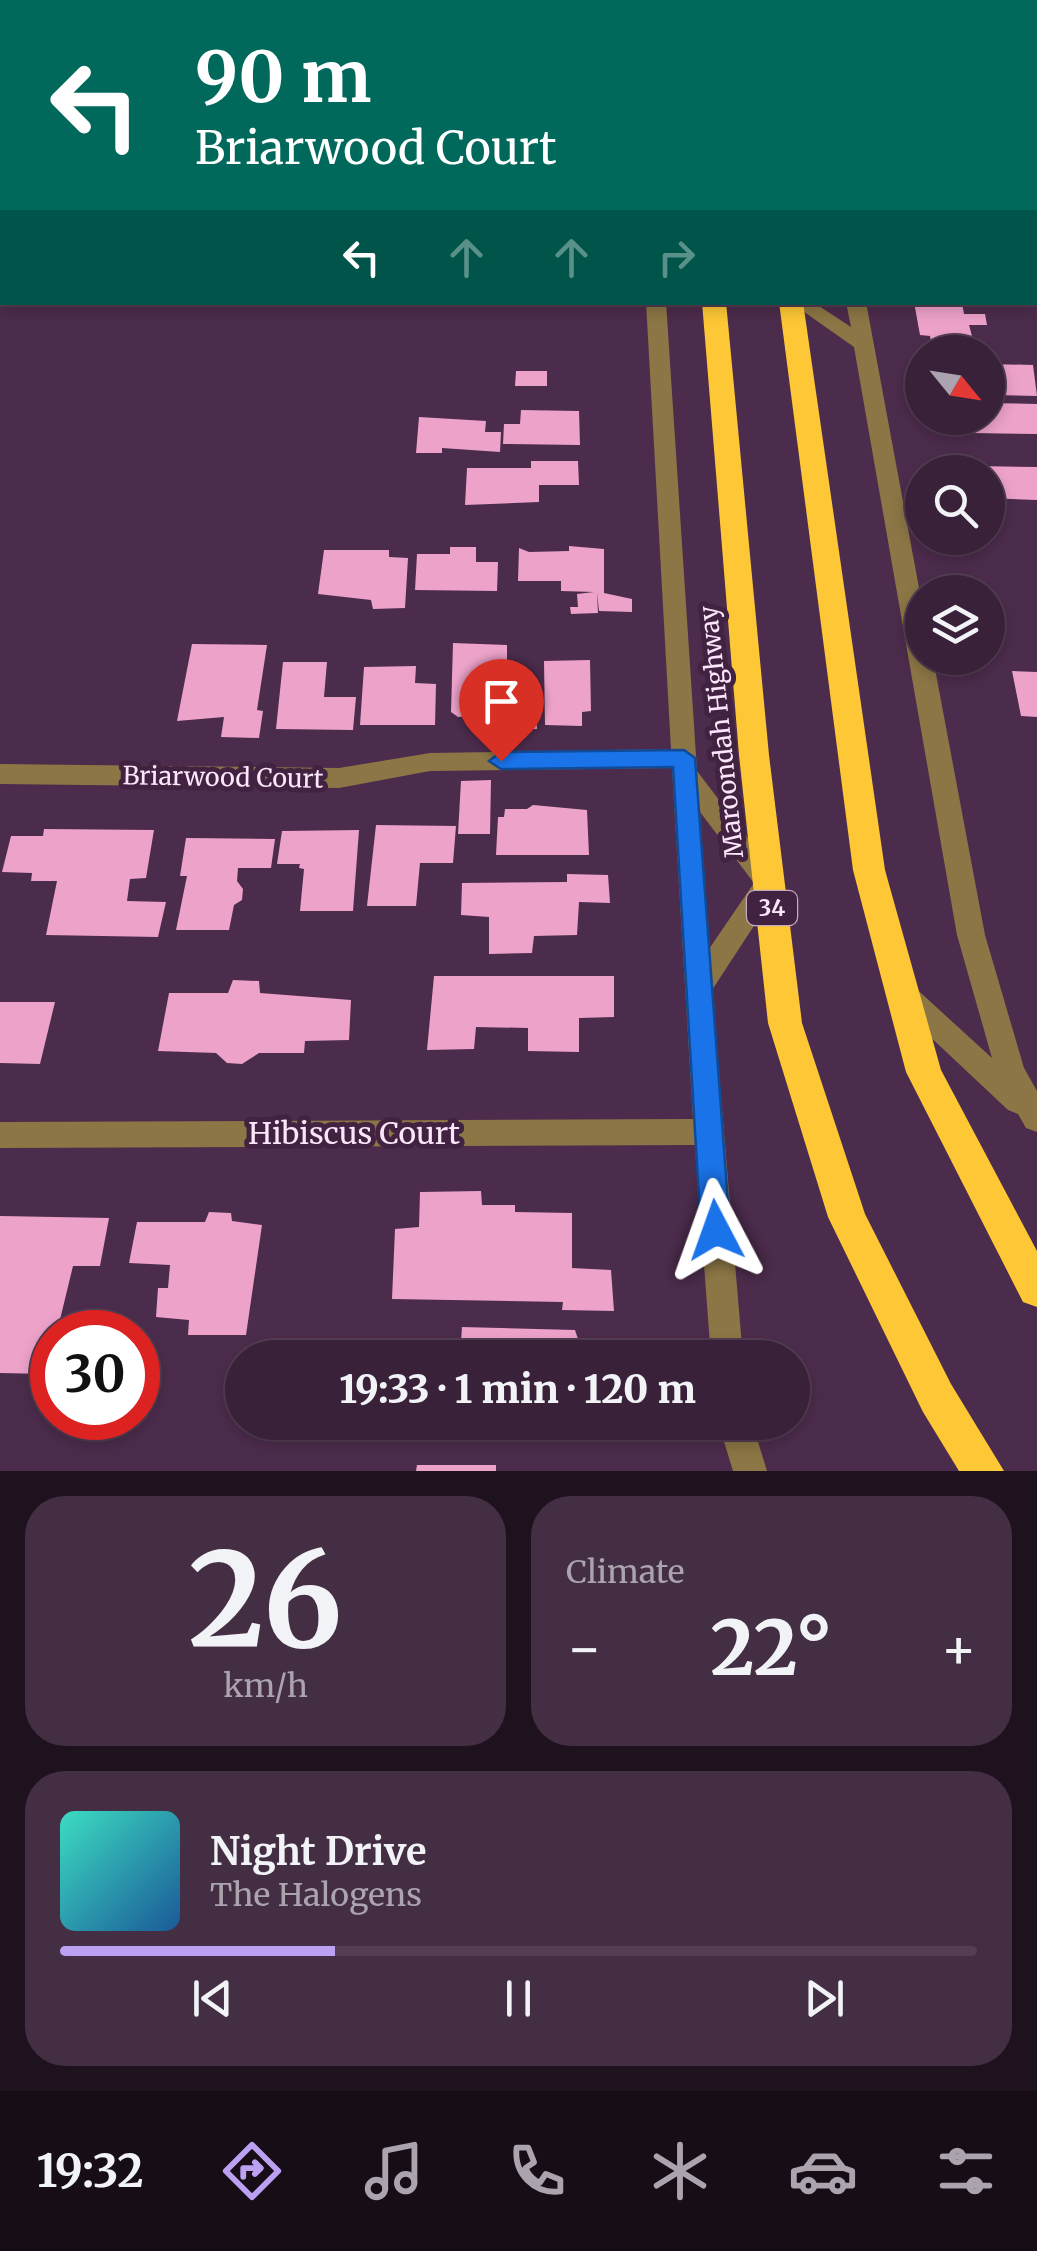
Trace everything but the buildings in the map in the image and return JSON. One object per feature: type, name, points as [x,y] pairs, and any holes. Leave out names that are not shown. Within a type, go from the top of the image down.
[{"type":"highway","name":"Maroondah Highway","points":[[714,305],[785,1023],[847,1217],[938,1398],[982,1471]]},
{"type":"highway","points":[[795,305],[869,870],[924,1072],[1037,1289]]},
{"type":"street","points":[[656,305],[698,988],[726,1340]]},
{"type":"street","points":[[800,305],[864,345]]},
{"type":"street","points":[[857,305],[971,935],[1010,1071],[1037,1118]]},
{"type":"street","name":"Briarwood Court","points":[[0,774],[339,778],[430,762],[684,765]]},
{"type":"street","points":[[684,765],[769,883],[698,988]]},
{"type":"street","points":[[901,992],[1037,1118]]},
{"type":"street","name":"Hibiscus Court","points":[[0,1135],[709,1132]]},
{"type":"street","points":[[741,1440],[750,1471]]},
{"type":"route","points":[[501,761],[684,758],[716,1230]]}]
